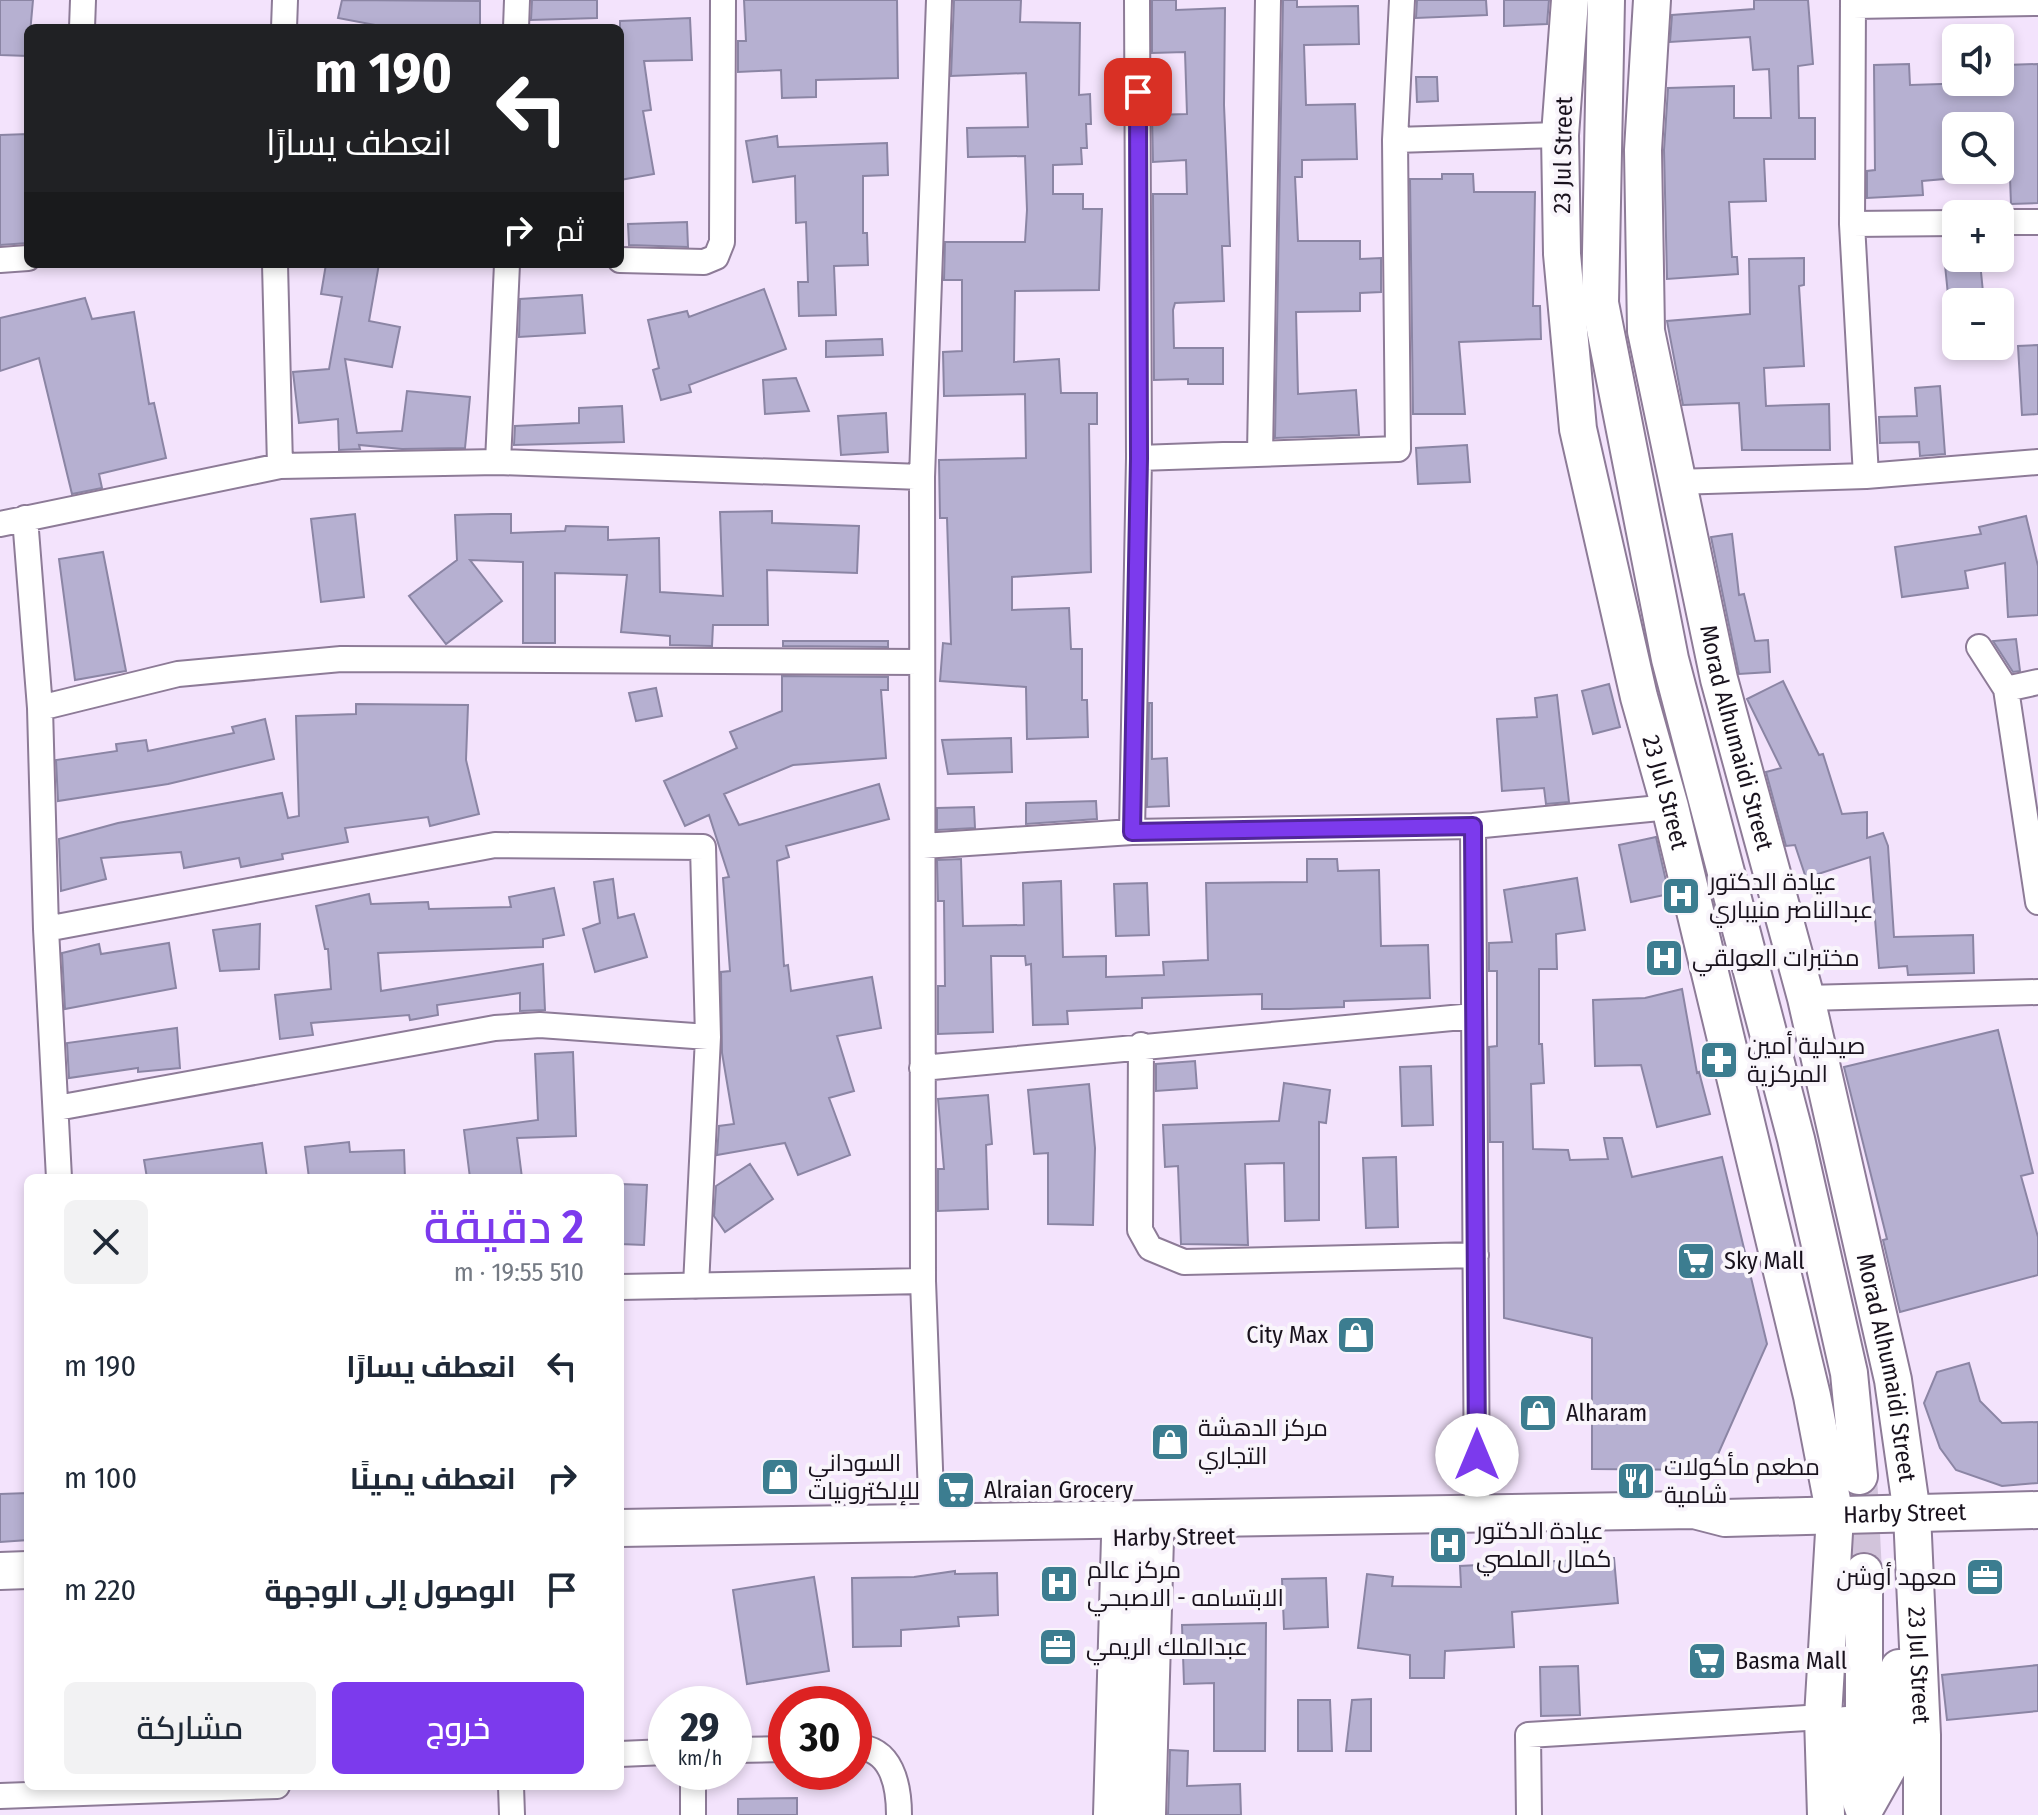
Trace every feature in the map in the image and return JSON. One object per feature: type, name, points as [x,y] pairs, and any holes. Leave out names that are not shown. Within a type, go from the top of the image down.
[{"type":"street","points":[[82,24],[83,0]]},
{"type":"street","points":[[284,24],[285,0]]},
{"type":"street","points":[[516,24],[517,0]]},
{"type":"street","points":[[624,260],[704,262],[716,257],[722,242],[723,0]]},
{"type":"street","points":[[932,1522],[923,1281],[922,477],[939,0]]},
{"type":"street","points":[[1132,832],[1139,458],[1137,0]]},
{"type":"street","points":[[1260,454],[1268,0]]},
{"type":"street","points":[[1139,458],[1398,449],[1395,140],[1402,0]]},
{"type":"street","name":"23 Jul Street","points":[[1570,0],[1560,135],[1562,254],[1578,429],[1629,653],[1670,807],[1812,1396],[1835,1516],[1823,1717],[1826,1815]]},
{"type":"street","points":[[1606,0],[1600,303],[1670,659],[1796,1139],[1849,1373],[1859,1476]]},
{"type":"street","name":"Morad Alhumaidi Street","points":[[1652,0],[1643,150],[1646,331],[1675,482],[1719,679],[1806,998],[1893,1380],[1912,1514]]},
{"type":"street","points":[[1866,476],[1852,224],[1853,3],[2038,3]]},
{"type":"street","points":[[1395,140],[1560,135]]},
{"type":"street","points":[[1600,303],[1629,193],[1645,171]]},
{"type":"street","points":[[2014,222],[2038,222]]},
{"type":"street","points":[[1852,224],[1942,223]]},
{"type":"street","points":[[0,260],[24,258]]},
{"type":"street","points":[[275,268],[280,466]]},
{"type":"street","points":[[498,462],[507,268]]},
{"type":"street","points":[[1627,451],[1613,500],[1636,631],[1629,653]]},
{"type":"street","points":[[0,524],[280,466],[498,462],[922,477]]},
{"type":"street","points":[[1675,482],[1866,476],[2038,462]]},
{"type":"street","points":[[25,518],[40,708],[46,929],[59,1174]]},
{"type":"street","points":[[1979,647],[2006,689],[2035,861],[2038,902]]},
{"type":"street","points":[[40,708],[178,674],[341,659],[922,662]]},
{"type":"street","points":[[2006,689],[2038,682]]},
{"type":"street","points":[[923,846],[1132,832],[1473,826],[1670,807]]},
{"type":"street","points":[[1473,826],[1477,1512]]},
{"type":"street","points":[[46,929],[495,845],[703,847],[708,1037],[696,1286]]},
{"type":"street","points":[[1806,998],[2038,992]]},
{"type":"street","points":[[922,1068],[1473,1016]]},
{"type":"street","points":[[57,1108],[495,1028],[540,1025],[708,1037]]},
{"type":"street","points":[[1141,1045],[1140,1230],[1150,1248],[1184,1262],[1476,1255]]},
{"type":"street","points":[[1796,1139],[1840,1207],[1870,1348],[1877,1362],[1893,1380]]},
{"type":"street","points":[[1796,1139],[1790,1216],[1821,1368],[1812,1396]]},
{"type":"street","points":[[624,1287],[923,1281]]},
{"type":"street","name":"Harby Street","points":[[624,1528],[1477,1512],[1694,1510],[1725,1518],[2038,1510]]},
{"type":"street","name":"23 Jul Street","points":[[1912,1514],[1922,1815]]},
{"type":"street","name":"Harby Street","points":[[624,1550],[1137,1538],[1691,1532],[1725,1518]]},
{"type":"street","points":[[1112,1815],[1137,1538]]},
{"type":"street","points":[[1137,1538],[1147,1815]]},
{"type":"street","points":[[0,1550],[24,1549]]},
{"type":"street","points":[[0,1571],[24,1570]]},
{"type":"street","points":[[1864,1572],[1864,1812]]},
{"type":"street","points":[[1831,1587],[1847,1621],[1846,1758],[1864,1812]]},
{"type":"street","points":[[1864,1812],[1891,1762],[1898,1702],[1900,1641],[1903,1622],[1916,1596]]},
{"type":"street","points":[[1529,1815],[1528,1735],[1823,1717]]},
{"type":"street","points":[[624,1754],[648,1753]]},
{"type":"street","points":[[872,1753],[894,1771],[899,1815]]},
{"type":"street","points":[[0,1796],[166,1790]]},
{"type":"street","points":[[511,1790],[512,1815]]},
{"type":"street","points":[[693,1790],[693,1815]]},
{"type":"building","points":[[0,0],[33,0],[31,24],[24,24],[24,56],[0,55]]},
{"type":"building","points":[[342,0],[480,1],[480,24],[370,24],[338,18]]},
{"type":"building","points":[[532,0],[597,0],[597,18],[531,20]]},
{"type":"building","points":[[744,0],[897,0],[898,78],[816,80],[816,97],[782,98],[781,70],[738,72],[738,41],[746,41]]},
{"type":"building","points":[[954,0],[1021,0],[1020,22],[1080,23],[1079,95],[1090,94],[1091,124],[1086,124],[1087,148],[1081,148],[1082,164],[1053,165],[1053,194],[1083,194],[1083,209],[1102,209],[1099,290],[1015,291],[1014,362],[1059,359],[1061,393],[1097,393],[1097,424],[1089,424],[1091,572],[1012,577],[1012,610],[1069,608],[1071,649],[1082,649],[1082,700],[1087,700],[1088,737],[1027,739],[1026,687],[940,681],[943,643],[951,644],[947,518],[940,518],[939,460],[1026,458],[1025,394],[944,396],[943,352],[962,351],[962,280],[944,280],[945,242],[1025,242],[1027,210],[1025,156],[968,157],[967,128],[1028,127],[1026,73],[951,76]]},
{"type":"building","points":[[1152,0],[1176,0],[1176,10],[1225,8],[1224,105],[1230,246],[1222,246],[1224,301],[1175,303],[1173,310],[1174,348],[1223,348],[1223,384],[1188,384],[1188,379],[1154,380],[1153,194],[1187,194],[1186,160],[1153,162],[1152,115],[1187,114],[1185,52],[1152,53]]},
{"type":"building","points":[[1283,0],[1297,0],[1297,7],[1358,6],[1359,44],[1304,45],[1306,105],[1355,104],[1357,159],[1302,160],[1302,177],[1295,177],[1298,241],[1360,241],[1360,259],[1381,258],[1381,292],[1360,293],[1360,311],[1296,312],[1298,394],[1356,390],[1359,435],[1275,438]]},
{"type":"building","points":[[1417,0],[1486,0],[1487,15],[1416,18]]},
{"type":"building","points":[[1504,0],[1549,0],[1547,24],[1504,26]]},
{"type":"building","points":[[1754,0],[1808,0],[1813,64],[1798,66],[1799,118],[1815,118],[1815,159],[1764,159],[1766,201],[1729,202],[1732,257],[1737,257],[1738,274],[1667,279],[1664,150],[1668,88],[1734,86],[1734,118],[1771,118],[1769,69],[1753,70],[1750,37],[1670,42],[1672,15],[1754,9]]},
{"type":"building","points":[[690,18],[692,60],[644,61],[651,110],[643,111],[654,174],[624,179],[624,24],[620,21]]},
{"type":"building","points":[[1909,64],[1910,85],[1942,84],[1942,96],[2014,96],[2014,65],[2038,64],[2038,203],[2014,204],[2014,200],[2011,200],[2010,184],[2014,184],[2014,112],[1942,112],[1942,179],[1922,181],[1923,195],[1867,198],[1867,171],[1875,170],[1874,65]]},
{"type":"building","points":[[1416,77],[1437,77],[1438,101],[1417,102]]},
{"type":"building","points":[[24,134],[24,243],[0,245],[0,135]]},
{"type":"building","points":[[777,136],[778,147],[887,143],[888,175],[863,176],[863,233],[867,233],[868,265],[834,266],[836,315],[799,316],[798,282],[808,282],[806,222],[796,223],[795,176],[753,182],[746,141]]},
{"type":"building","points":[[1442,174],[1473,174],[1474,192],[1535,192],[1533,306],[1540,306],[1541,339],[1459,342],[1465,414],[1413,414],[1410,179],[1442,179]]},
{"type":"building","points":[[687,222],[688,247],[629,245],[628,224]]},
{"type":"building","points":[[1804,258],[1804,285],[1799,286],[1804,366],[1764,368],[1766,406],[1829,404],[1830,450],[1742,450],[1739,403],[1683,405],[1667,321],[1750,314],[1749,259]]},
{"type":"building","points":[[325,268],[378,268],[369,321],[400,327],[392,367],[345,359],[357,433],[402,431],[407,391],[470,397],[465,448],[402,449],[359,445],[360,449],[339,450],[338,419],[299,423],[293,372],[329,369],[342,297],[321,294]]},
{"type":"building","points":[[1946,272],[1981,272],[1983,288],[1947,288]]},
{"type":"building","points":[[764,289],[786,349],[689,385],[691,392],[661,400],[653,370],[659,368],[648,320],[687,311],[689,317]]},
{"type":"building","points":[[582,295],[585,333],[519,337],[520,299]]},
{"type":"building","points":[[85,298],[92,319],[134,312],[149,404],[154,403],[166,458],[99,474],[102,488],[72,494],[39,358],[0,371],[0,318]]},
{"type":"building","points":[[882,339],[883,355],[826,357],[826,341]]},
{"type":"building","points":[[2038,345],[2038,414],[2022,415],[2018,346]]},
{"type":"building","points":[[796,378],[809,411],[765,414],[763,380]]},
{"type":"building","points":[[1940,386],[1945,454],[1920,456],[1919,442],[1880,443],[1879,417],[1917,416],[1915,388]]},
{"type":"building","points":[[622,406],[624,442],[514,445],[515,426],[579,423],[579,408]]},
{"type":"building","points":[[886,413],[888,452],[841,455],[838,416]]},
{"type":"building","points":[[1467,445],[1470,482],[1418,484],[1416,448]]},
{"type":"building","points":[[772,511],[772,523],[859,526],[857,573],[767,570],[768,625],[713,625],[712,646],[670,645],[670,636],[621,632],[627,575],[555,573],[555,643],[523,643],[523,562],[470,560],[502,601],[446,644],[409,596],[457,560],[455,515],[511,514],[511,533],[565,531],[566,526],[608,527],[608,540],[659,538],[660,592],[723,596],[720,512]]},
{"type":"building","points":[[355,514],[364,597],[321,602],[311,519]]},
{"type":"building","points":[[2026,516],[2038,566],[2038,615],[2008,617],[2005,563],[1965,571],[1968,588],[1902,597],[1895,547],[1981,534],[1979,527]]},
{"type":"building","points":[[1732,534],[1739,595],[1744,594],[1755,641],[1768,640],[1770,672],[1739,674],[1711,537]]},
{"type":"building","points":[[103,552],[126,671],[75,680],[59,559]]},
{"type":"building","points":[[2016,639],[2020,671],[2013,672],[1993,641]]},
{"type":"building","points":[[783,641],[888,641],[888,647],[783,646]]},
{"type":"building","points":[[782,676],[888,677],[888,690],[881,690],[886,758],[793,765],[724,794],[739,825],[879,784],[889,819],[786,846],[789,857],[777,861],[784,966],[788,965],[791,991],[872,977],[881,1028],[837,1036],[854,1091],[829,1098],[850,1155],[798,1175],[785,1143],[717,1155],[719,1126],[734,1124],[722,1053],[721,972],[730,971],[723,878],[729,877],[709,815],[685,826],[664,781],[737,748],[730,732],[782,711]]},
{"type":"building","points":[[1783,681],[1819,755],[1823,754],[1842,814],[1867,812],[1867,838],[1883,833],[1888,846],[1894,937],[1973,935],[1974,973],[1908,975],[1907,966],[1879,968],[1870,857],[1806,878],[1795,845],[1786,846],[1766,772],[1781,768],[1747,699]]},
{"type":"building","points":[[1609,684],[1620,727],[1593,734],[1582,691]]},
{"type":"building","points":[[656,688],[662,716],[636,721],[629,693]]},
{"type":"building","points":[[1557,695],[1569,802],[1546,804],[1544,788],[1502,791],[1497,719],[1537,717],[1535,698]]},
{"type":"building","points":[[1149,703],[1152,703],[1152,759],[1167,758],[1169,806],[1147,807]]},
{"type":"building","points":[[356,704],[468,705],[466,760],[479,814],[430,826],[428,817],[345,828],[348,842],[282,854],[283,859],[241,867],[239,858],[184,868],[181,852],[101,858],[106,879],[61,891],[59,839],[118,823],[282,793],[288,818],[299,816],[296,716],[356,714]]},
{"type":"building","points":[[265,719],[274,759],[168,784],[58,801],[56,760],[117,751],[116,744],[146,740],[148,751],[234,733],[232,727]]},
{"type":"building","points":[[1011,738],[1012,772],[948,774],[942,740]]},
{"type":"building","points":[[1096,801],[1097,819],[1026,824],[1026,803]]},
{"type":"building","points":[[974,807],[975,828],[937,830],[937,808]]},
{"type":"building","points":[[1656,837],[1669,894],[1631,902],[1619,845]]},
{"type":"building","points":[[961,859],[963,926],[1024,925],[1023,883],[1061,881],[1063,957],[1106,956],[1106,977],[1164,975],[1163,962],[1208,960],[1206,883],[1307,882],[1307,859],[1337,859],[1338,871],[1379,870],[1381,946],[1428,945],[1430,998],[1344,1001],[1344,1007],[1262,1009],[1262,994],[1142,998],[1142,1008],[1067,1011],[1068,1024],[1033,1025],[1031,964],[1026,965],[1025,956],[991,956],[993,1032],[938,1034],[938,986],[945,986],[944,901],[938,901],[937,860]]},
{"type":"building","points":[[1577,878],[1585,930],[1556,934],[1557,969],[1539,969],[1539,1044],[1542,1044],[1544,1083],[1531,1084],[1533,1149],[1568,1150],[1570,1160],[1608,1159],[1604,1138],[1622,1138],[1632,1177],[1722,1157],[1767,1344],[1711,1470],[1592,1469],[1592,1338],[1504,1318],[1503,1142],[1490,1142],[1489,1047],[1497,1046],[1497,971],[1489,971],[1489,943],[1512,942],[1504,890]]},
{"type":"building","points":[[613,879],[618,918],[634,914],[647,957],[595,972],[583,929],[600,923],[594,882]]},
{"type":"building","points":[[1147,883],[1149,935],[1116,936],[1114,884]]},
{"type":"building","points":[[554,888],[564,935],[543,939],[543,947],[378,953],[381,991],[543,964],[545,1010],[520,1011],[520,993],[437,1005],[438,1015],[410,1020],[409,1015],[311,1023],[313,1035],[280,1039],[275,995],[331,989],[328,949],[325,949],[316,906],[369,894],[371,904],[428,902],[429,909],[511,907],[509,897]]},
{"type":"building","points":[[260,924],[259,969],[220,971],[213,930]]},
{"type":"building","points":[[169,943],[176,988],[65,1009],[62,953],[99,944],[101,954]]},
{"type":"building","points":[[1682,989],[1697,1073],[1710,1114],[1657,1127],[1641,1065],[1595,1066],[1593,1000],[1645,998]]},
{"type":"building","points":[[177,1028],[180,1068],[138,1072],[138,1068],[69,1078],[67,1043]]},
{"type":"building","points":[[1998,1030],[2033,1173],[2021,1176],[2038,1237],[2038,1275],[1900,1312],[1883,1240],[1887,1239],[1844,1067]]},
{"type":"building","points":[[573,1052],[576,1136],[517,1138],[522,1174],[470,1174],[464,1130],[538,1120],[535,1054]]},
{"type":"building","points":[[1195,1061],[1197,1088],[1156,1091],[1156,1064]]},
{"type":"building","points":[[1431,1066],[1433,1125],[1402,1126],[1400,1067]]},
{"type":"building","points":[[1284,1083],[1330,1090],[1326,1123],[1319,1122],[1319,1220],[1285,1221],[1284,1163],[1245,1164],[1248,1245],[1181,1244],[1178,1166],[1165,1167],[1163,1125],[1279,1121]]},
{"type":"building","points":[[1089,1084],[1095,1148],[1093,1225],[1048,1224],[1048,1153],[1034,1154],[1028,1090]]},
{"type":"building","points":[[988,1095],[992,1144],[986,1145],[988,1209],[938,1211],[938,1169],[944,1169],[938,1099]]},
{"type":"building","points":[[349,1142],[350,1152],[404,1150],[405,1174],[308,1174],[305,1147]]},
{"type":"building","points":[[262,1143],[266,1174],[146,1174],[144,1160]]},
{"type":"building","points":[[1396,1157],[1398,1227],[1366,1228],[1363,1158]]},
{"type":"building","points":[[750,1164],[773,1199],[725,1232],[714,1216],[716,1186]]},
{"type":"building","points":[[624,1184],[647,1185],[644,1245],[624,1244]]},
{"type":"building","points":[[1969,1363],[1980,1401],[2002,1423],[2038,1422],[2038,1483],[2002,1486],[1956,1470],[1940,1448],[1924,1403],[1937,1372]]},
{"type":"building","points":[[24,1493],[24,1540],[0,1542],[0,1494]]},
{"type":"building","points":[[1614,1558],[1618,1603],[1512,1612],[1514,1647],[1445,1651],[1444,1678],[1410,1678],[1410,1655],[1358,1648],[1367,1574],[1393,1577],[1392,1586],[1461,1587],[1460,1566]]},
{"type":"building","points":[[955,1571],[955,1574],[997,1573],[998,1615],[958,1617],[959,1626],[901,1630],[901,1646],[853,1647],[852,1578],[914,1577]]},
{"type":"building","points":[[814,1577],[829,1671],[747,1684],[733,1590]]},
{"type":"building","points":[[1326,1578],[1328,1627],[1284,1629],[1282,1579]]},
{"type":"building","points":[[1266,1623],[1265,1751],[1214,1751],[1214,1683],[1184,1684],[1182,1625]]},
{"type":"building","points":[[2038,1665],[2038,1711],[1947,1720],[1942,1675]]},
{"type":"building","points":[[1578,1666],[1580,1715],[1541,1716],[1540,1667]]},
{"type":"building","points":[[1371,1699],[1371,1751],[1346,1751],[1352,1700]]},
{"type":"building","points":[[1298,1700],[1330,1700],[1332,1751],[1298,1751]]},
{"type":"building","points":[[1170,1750],[1188,1751],[1187,1786],[1240,1784],[1241,1815],[1168,1815]]},
{"type":"building","points":[[797,1798],[797,1815],[738,1815],[738,1799]]},
{"type":"tunnel","points":[[1859,1476],[1864,1572]]},
{"type":"place","name":"عيادة الدكتور عبدالناصر منيباري","points":[[1681,896]]},
{"type":"place","name":"مختبرات العولقي","points":[[1664,958]]},
{"type":"place","name":"صيدلية أمين المركزية","points":[[1719,1060]]},
{"type":"place","name":"Sky Mall","points":[[1696,1261]]},
{"type":"place","name":"City Max","points":[[1356,1335]]},
{"type":"place","name":"Alharam","points":[[1538,1413]]},
{"type":"place","name":"مركز الدهشة التجاري","points":[[1170,1442]]},
{"type":"place","name":"السوداني للإلكترونيات","points":[[780,1477]]},
{"type":"place","name":"مطعم مأكولات شامية","points":[[1636,1481]]},
{"type":"place","name":"Alraian Grocery","points":[[956,1490]]},
{"type":"place","name":"عيادة الدكتور كمال الملصي","points":[[1448,1545]]},
{"type":"place","name":"معهد أوشن","points":[[1985,1577]]},
{"type":"place","name":"مركز عالم الابتسامه - الاصبحي","points":[[1059,1584]]},
{"type":"place","name":"عبدالملك الريمي","points":[[1058,1647]]},
{"type":"place","name":"Basma Mall","points":[[1707,1661]]},
{"type":"route","points":[[1138,92],[1139,458],[1132,832],[1473,826],[1477,1455]]}]
